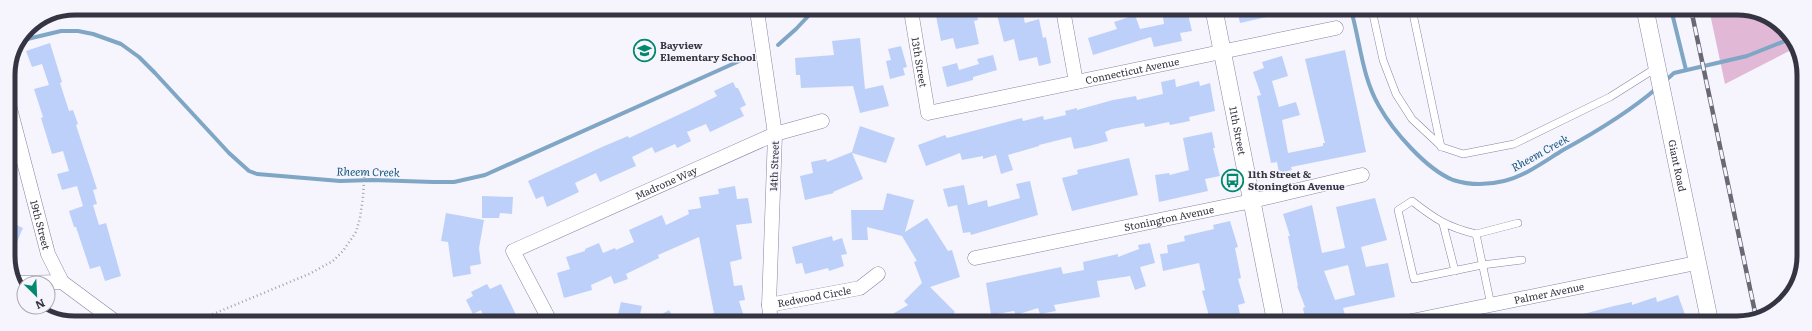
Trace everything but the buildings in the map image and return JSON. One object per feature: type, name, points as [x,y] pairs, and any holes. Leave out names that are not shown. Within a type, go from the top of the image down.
[{"type":"street","name":"14th Street","points":[[758,15],[775,134],[769,305],[770,316]]},
{"type":"street","name":"13th Street","points":[[912,15],[928,113]]},
{"type":"street","points":[[1064,15],[1076,82]]},
{"type":"street","name":"11th Street","points":[[1215,15],[1275,316]]},
{"type":"street","name":"Giant Road","points":[[1646,15],[1696,263],[1708,316]]},
{"type":"street","name":"Connecticut Avenue","points":[[928,113],[1336,28]]},
{"type":"street","name":"Madrone Way","points":[[548,316],[513,251],[775,134],[822,121]]},
{"type":"street","name":"19th Street","points":[[15,128],[48,254],[62,282],[108,316]]},
{"type":"street","name":"Stonington Avenue","points":[[975,258],[1252,201],[1362,175]]},
{"type":"street","name":"Palmer Avenue","points":[[1437,316],[1696,263]]},
{"type":"street","name":"Redwood Circle","points":[[769,305],[860,288],[878,274]]},
{"type":"street","points":[[56,282],[62,282]]},
{"type":"lane","points":[[1373,15],[1384,60],[1396,94],[1412,119],[1442,147],[1463,154],[1514,144],[1658,72]]},
{"type":"lane","points":[[1413,15],[1442,147]]},
{"type":"lane","points":[[1518,223],[1476,234],[1453,229],[1443,224],[1412,201],[1398,210],[1414,279],[1482,265],[1522,260]]},
{"type":"lane","points":[[1443,224],[1454,271]]},
{"type":"lane","points":[[1476,234],[1491,305]]},
{"type":"path","points":[[208,316],[309,274],[333,261],[349,243],[356,232],[363,197],[365,166]]},
{"type":"shaded area","points":[[1710,15],[1737,15],[1752,17],[1773,27],[1787,42],[1791,50],[1725,84]]},
{"type":"waterway","name":"Rheem Creek","points":[[778,45],[809,15]]},
{"type":"waterway","name":"Rheem Creek","points":[[1352,15],[1365,71],[1373,95],[1385,116],[1401,138],[1421,158],[1443,175],[1459,182],[1472,184],[1492,183],[1520,176],[1612,122],[1657,88]]},
{"type":"waterway","points":[[1672,15],[1686,70]]},
{"type":"waterway","name":"Rheem Creek","points":[[28,39],[61,31],[78,31],[93,34],[121,44],[139,57],[229,153],[249,171],[257,174],[340,181],[373,180],[454,182],[485,175],[746,58]]},
{"type":"waterway","name":"Rheem Creek","points":[[1665,81],[1674,73],[1747,56],[1786,41]]},
{"type":"railway","points":[[1692,15],[1755,313]]},
{"type":"place","name":"Bayview Elementary School","points":[[644,51]]},
{"type":"place","name":"11th Street & Stonington Avenue","points":[[1233,180]]}]
